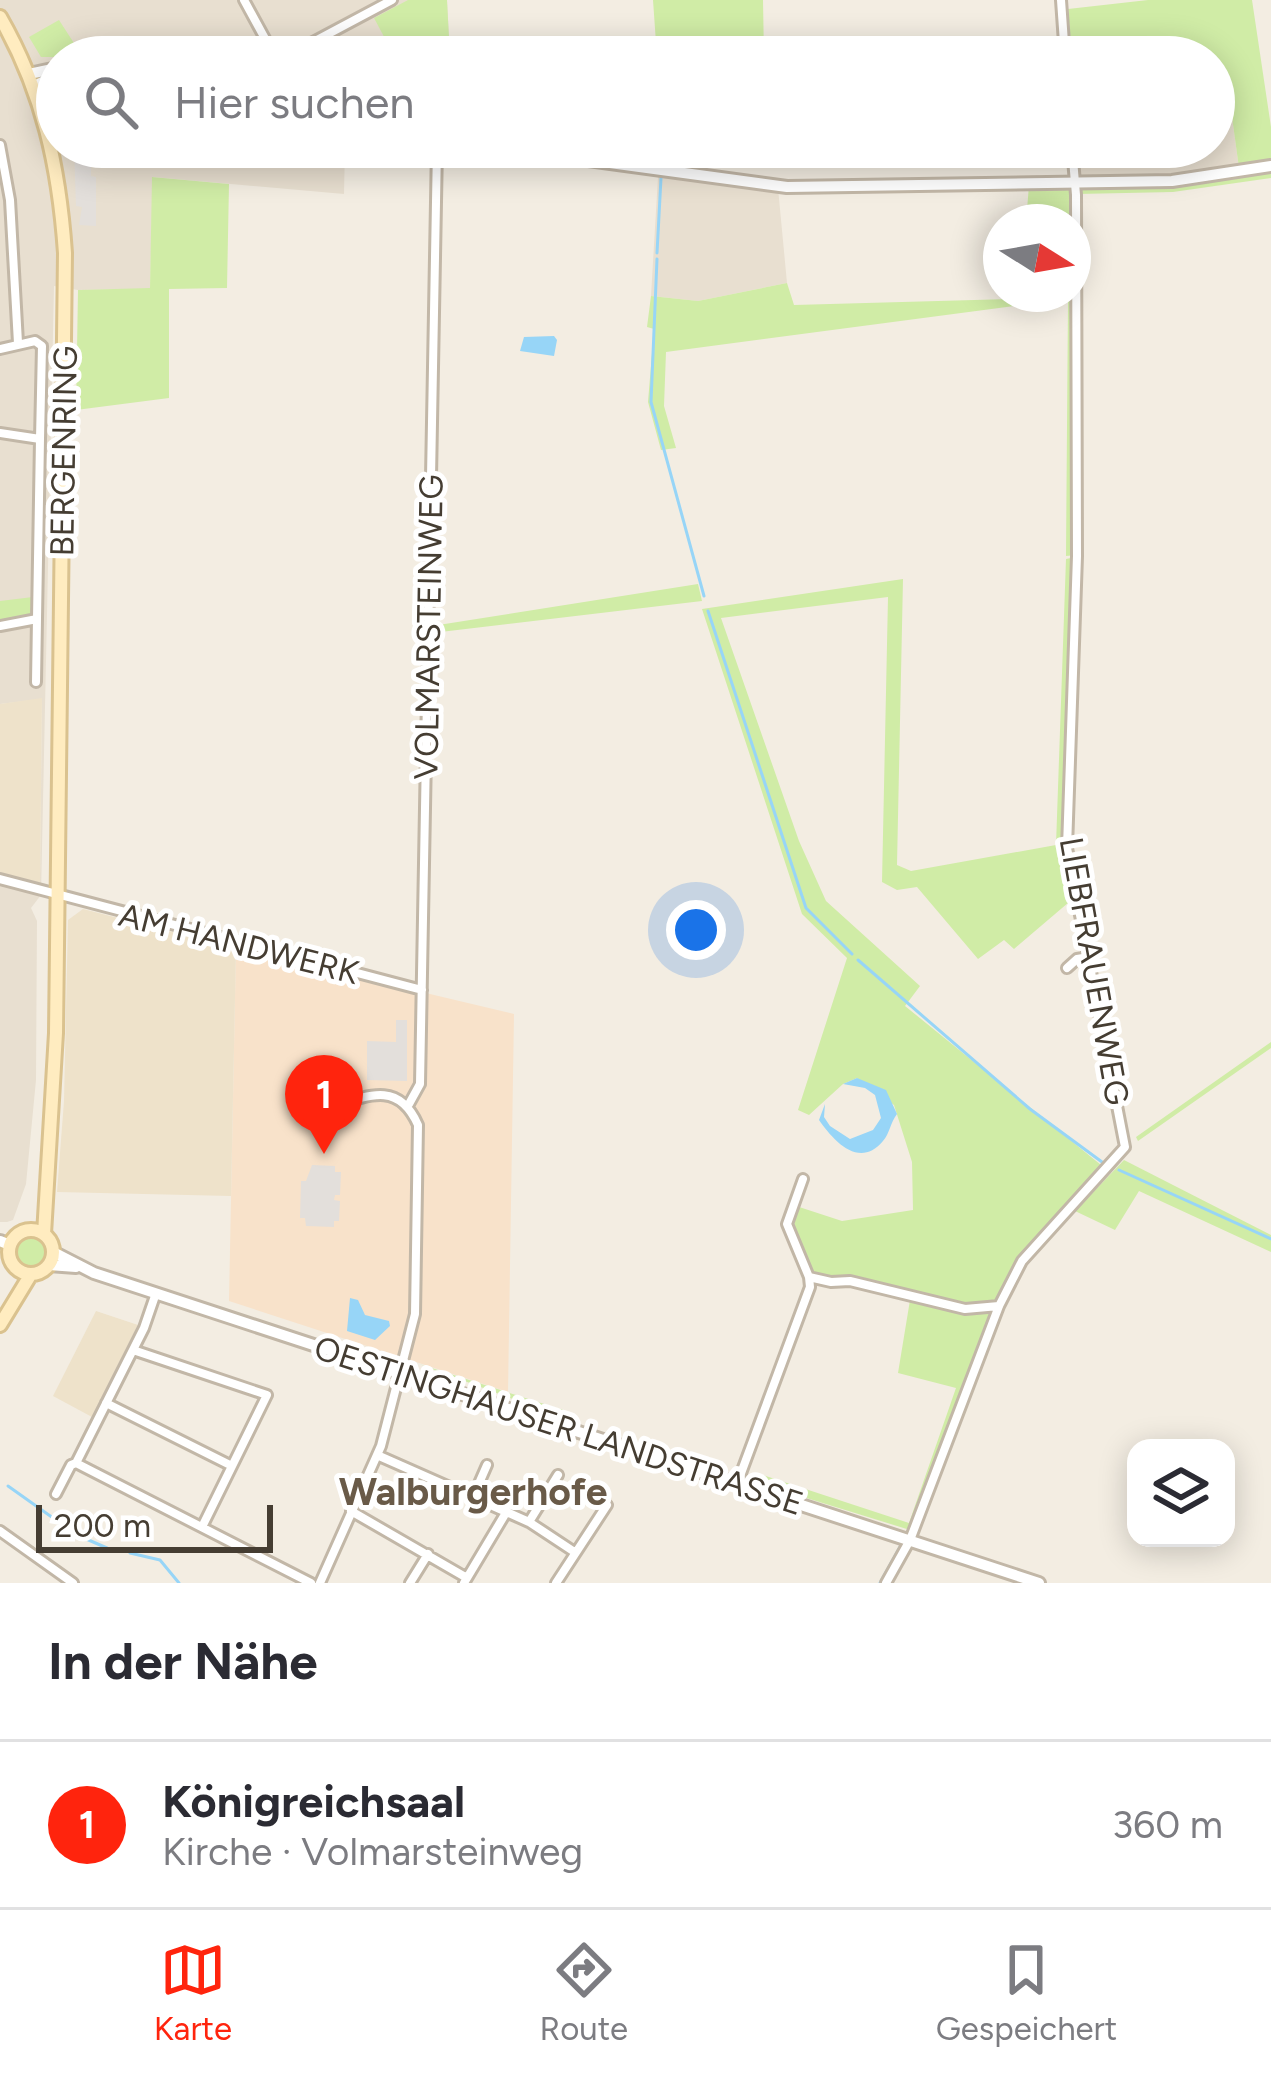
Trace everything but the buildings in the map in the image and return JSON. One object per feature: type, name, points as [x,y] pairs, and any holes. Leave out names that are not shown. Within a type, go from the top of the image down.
[{"type":"main road","name":"BERGENRING","points":[[0,17],[36,96]]},
{"type":"main road","name":"BERGENRING","points":[[36,1232],[54,1116],[65,253],[56,168]]},
{"type":"main road","points":[[0,1325],[24,1272],[51,1258],[36,1232],[21,1232],[5,1243],[10,1258],[24,1272]]},
{"type":"street","points":[[244,0],[263,36]]},
{"type":"street","points":[[324,36],[392,0]]},
{"type":"street","points":[[1060,0],[1063,36]]},
{"type":"street","points":[[31,80],[36,78]]},
{"type":"street","points":[[0,146],[16,269],[18,344]]},
{"type":"street","points":[[646,168],[787,187],[1189,180],[1271,166]]},
{"type":"street","name":"VOLMARSTEINWEG","points":[[315,1583],[376,1454],[416,1314],[418,1125],[409,1104],[421,1084],[436,168]]},
{"type":"street","name":"LIEBFRAUENWEG","points":[[886,1583],[910,1540],[999,1306],[1022,1261],[1125,1148],[1067,848],[1077,556],[1074,168]]},
{"type":"street","points":[[0,272],[16,269]]},
{"type":"street","points":[[0,349],[35,341],[42,346],[36,682]]},
{"type":"street","points":[[0,434],[40,439]]},
{"type":"street","points":[[0,626],[37,620]]},
{"type":"street","name":"AM HANDWERK","points":[[0,879],[422,990]]},
{"type":"street","points":[[1067,968],[1089,957]]},
{"type":"street","points":[[336,1106],[363,1097],[389,1096],[409,1104]]},
{"type":"street","points":[[737,1484],[810,1287],[787,1224],[803,1179]]},
{"type":"street","name":"OESTINGHAUSER LANDSTRASSE","points":[[51,1258],[1039,1583]]},
{"type":"street","points":[[809,1277],[850,1281],[965,1309],[999,1306]]},
{"type":"street","points":[[56,1494],[133,1350],[156,1292]]},
{"type":"street","points":[[133,1350],[267,1395],[202,1527]]},
{"type":"street","points":[[106,1403],[232,1466]]},
{"type":"street","points":[[376,1454],[507,1511],[573,1551],[580,1550],[607,1505]]},
{"type":"street","points":[[76,1463],[315,1583]]},
{"type":"street","points":[[473,1497],[487,1465]]},
{"type":"street","points":[[529,1522],[557,1474]]},
{"type":"street","points":[[351,1511],[466,1581],[507,1511]]},
{"type":"street","points":[[0,1531],[73,1583]]},
{"type":"street","points":[[556,1583],[573,1551]]},
{"type":"street","points":[[410,1583],[428,1554]]},
{"type":"shaded area","points":[[0,0],[447,0],[449,36],[36,36],[36,168],[345,168],[344,194],[153,177],[150,289],[54,286],[41,895],[31,908],[37,921],[36,1080],[26,1184],[13,1220],[7,1222],[0,1222],[0,872],[40,884],[42,699],[0,704]]},
{"type":"shaded area","points":[[1235,139],[1239,168],[1190,176],[1080,175],[1080,168],[1235,168]]},
{"type":"shaded area","points":[[75,168],[91,168],[91,176],[96,177],[96,226],[79,225],[82,207],[76,206]]},
{"type":"shaded area","points":[[658,177],[778,188],[787,283],[698,301],[651,296]]},
{"type":"shaded area","points":[[42,698],[40,885],[0,872],[0,704]]},
{"type":"shaded area","points":[[83,909],[236,948],[231,1196],[57,1192],[68,920]]},
{"type":"shaded area","points":[[236,948],[514,1014],[508,1392],[229,1301]]},
{"type":"shaded area","points":[[396,1020],[407,1020],[407,1081],[367,1080],[367,1041],[396,1042]]},
{"type":"shaded area","points":[[312,1165],[335,1166],[335,1172],[341,1172],[340,1195],[334,1200],[340,1201],[339,1221],[334,1221],[334,1227],[306,1226],[305,1218],[300,1218],[301,1181],[306,1181]]},
{"type":"shaded area","points":[[96,1311],[138,1325],[92,1417],[53,1396]]},
{"type":"green space","points":[[408,0],[447,0],[449,36],[384,36],[374,18]]},
{"type":"green space","points":[[653,0],[763,0],[764,36],[656,36]]},
{"type":"green space","points":[[1148,0],[1252,0],[1271,127],[1271,162],[1239,168],[1235,36],[1070,36],[1068,9]]},
{"type":"green space","points":[[59,20],[69,36],[36,36],[36,49],[29,37]]},
{"type":"green space","points":[[1271,168],[1271,178],[1173,192],[1078,194],[1076,185]]},
{"type":"green space","points":[[152,177],[229,184],[227,288],[169,289],[169,398],[76,410],[78,290],[150,288]]},
{"type":"green space","points":[[1029,185],[1074,185],[1074,204],[1027,204]]},
{"type":"green space","points":[[787,283],[794,305],[983,300],[983,310],[666,352],[664,406],[676,448],[661,450],[648,402],[654,329],[647,327],[651,296],[698,301]]},
{"type":"green space","points":[[1068,312],[1075,312],[1076,555],[1066,556]]},
{"type":"green space","points":[[1076,557],[1066,849],[1075,897],[1014,949],[1004,940],[978,959],[917,887],[897,890],[882,882],[888,597],[721,618],[799,841],[826,901],[920,986],[905,1006],[1101,1165],[1020,1261],[998,1305],[965,1310],[998,1307],[910,1530],[758,1483],[760,1474],[909,1523],[956,1388],[898,1373],[911,1294],[810,1276],[790,1236],[793,1205],[842,1221],[913,1210],[912,1162],[894,1105],[857,1078],[843,1084],[809,1115],[798,1110],[847,958],[802,914],[702,609],[903,579],[897,865],[911,871],[1056,845],[1066,559]]},
{"type":"green space","points":[[698,584],[702,601],[432,633],[432,626]]},
{"type":"green space","points":[[33,597],[30,617],[0,622],[0,601]]},
{"type":"green space","points":[[1271,1042],[1271,1048],[1138,1141],[1136,1137]]},
{"type":"green space","points":[[1124,1160],[1271,1235],[1271,1252],[1139,1191],[1115,1230],[1075,1211]]},
{"type":"green space","points":[[31,1235],[43,1240],[48,1252],[43,1264],[31,1269],[19,1264],[14,1252],[19,1240]]},
{"type":"green space","points":[[419,1364],[563,1410],[556,1415]]},
{"type":"water","points":[[554,336],[554,356],[520,351],[524,337]]},
{"type":"water","points":[[857,1078],[886,1090],[897,1114],[883,1141],[865,1153],[847,1149],[819,1120],[825,1104],[824,1117],[830,1126],[850,1139],[873,1130],[881,1118],[875,1095],[843,1084]]},
{"type":"water","points":[[350,1298],[358,1300],[365,1315],[389,1321],[390,1326],[375,1340],[347,1331]]},
{"type":"waterway","points":[[657,253],[661,178]]},
{"type":"waterway","points":[[657,259],[651,402],[704,596]]},
{"type":"waterway","points":[[708,611],[806,908],[852,954]]},
{"type":"waterway","points":[[858,960],[1030,1109],[1102,1162]]},
{"type":"waterway","points":[[1119,1170],[1271,1239]]},
{"type":"waterway","points":[[8,1486],[77,1535],[107,1548]]},
{"type":"waterway","points":[[880,1583],[900,1547]]},
{"type":"waterway","points":[[130,1553],[160,1560],[179,1583]]},
{"type":"place","name":"Königreichsaal","points":[[324,1154]]},
{"type":"district","name":"Walburgerhofe","points":[[473,1491]]}]
